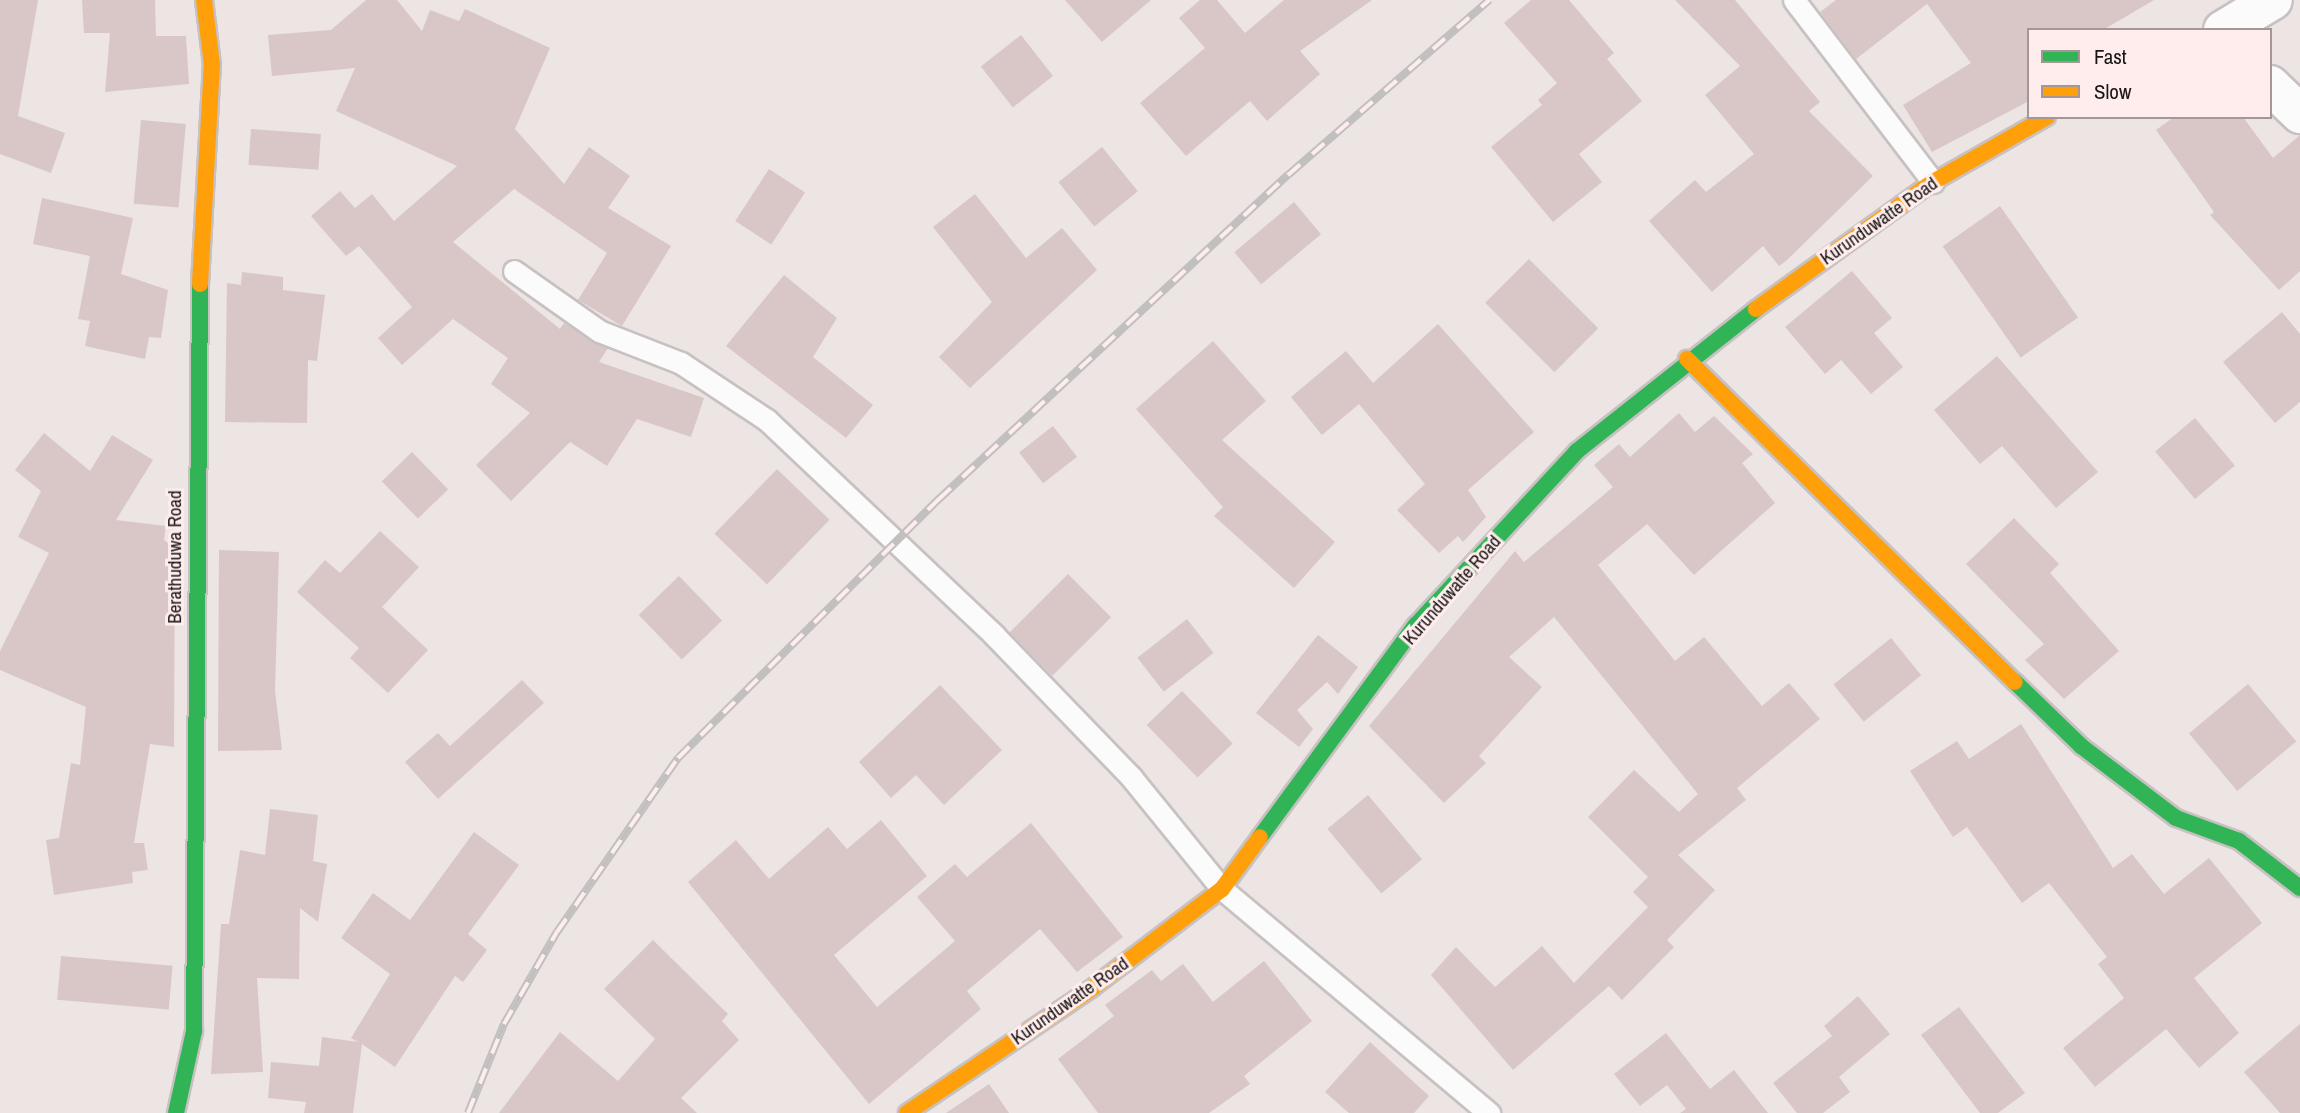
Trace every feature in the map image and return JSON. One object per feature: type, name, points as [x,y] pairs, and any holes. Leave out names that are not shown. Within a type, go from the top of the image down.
[{"type":"street","name":"Berathuduwa Road","points":[[176,1113],[194,1031],[198,331],[212,65],[204,0]]},
{"type":"street","points":[[2226,28],[2273,0]]},
{"type":"street","points":[[2272,88],[2300,114]]},
{"type":"street","name":"Kurunduwatte Road","points":[[907,1113],[1092,988],[1222,889],[1416,625],[1577,451],[1687,359],[1933,181],[2043,119]]},
{"type":"street","points":[[1687,359],[2081,746],[2176,818],[2239,841],[2300,888]]},
{"type":"lane","points":[[1794,0],[1933,181]]},
{"type":"lane","points":[[514,271],[599,331],[681,363],[767,420],[994,635],[1131,777],[1222,889],[1489,1113]]},
{"type":"building","points":[[0,0],[38,0],[18,116],[65,133],[51,173],[0,154]]},
{"type":"building","points":[[82,0],[155,0],[156,36],[186,36],[189,84],[105,92],[110,33],[84,33]]},
{"type":"building","points":[[366,0],[397,0],[422,31],[430,10],[459,21],[465,9],[550,48],[515,129],[564,184],[589,147],[630,176],[608,208],[671,246],[622,326],[578,300],[607,253],[514,189],[453,242],[560,329],[564,323],[608,348],[599,362],[704,398],[691,437],[637,419],[607,466],[570,442],[511,501],[476,465],[530,413],[491,384],[508,358],[453,319],[402,365],[378,338],[412,307],[359,246],[346,256],[311,216],[340,191],[355,208],[372,194],[394,221],[457,166],[336,111],[355,68],[272,76],[268,35],[331,30]]},
{"type":"building","points":[[1065,0],[1151,0],[1102,42]]},
{"type":"building","points":[[1200,0],[1217,0],[1245,33],[1284,0],[1372,0],[1300,51],[1320,74],[1267,121],[1250,101],[1186,156],[1140,103],[1205,48],[1179,18]]},
{"type":"building","points":[[1531,0],[1569,0],[1614,53],[1607,59],[1642,101],[1579,154],[1602,182],[1553,222],[1491,147],[1542,105],[1538,100],[1557,83],[1504,23]]},
{"type":"building","points":[[1675,0],[1735,0],[1820,102],[1809,111],[1873,176],[1786,261],[1779,266],[1763,246],[1712,292],[1649,221],[1695,180],[1706,192],[1754,154],[1705,95],[1740,66]]},
{"type":"building","points":[[1836,0],[2154,0],[2106,28],[2027,28],[2027,102],[1932,152],[1903,105],[1971,63],[1927,4],[1856,59],[1820,12]]},
{"type":"building","points":[[1021,35],[1053,76],[1013,107],[981,66]]},
{"type":"building","points":[[2171,119],[2244,119],[2273,158],[2300,135],[2300,271],[2279,290],[2210,215],[2214,212],[2156,130]]},
{"type":"building","points":[[141,120],[186,124],[179,208],[134,204]]},
{"type":"building","points":[[251,129],[321,134],[318,170],[248,165]]},
{"type":"building","points":[[1102,147],[1138,191],[1094,227],[1058,182]]},
{"type":"building","points":[[769,169],[805,192],[771,244],[735,221]]},
{"type":"building","points":[[975,194],[1026,258],[1062,228],[1097,270],[970,388],[939,357],[992,302],[933,227]]},
{"type":"building","points":[[42,198],[133,218],[121,274],[168,290],[161,338],[149,337],[145,359],[85,346],[90,321],[78,319],[90,256],[33,244]]},
{"type":"building","points":[[1294,202],[1321,234],[1261,284],[1234,252]]},
{"type":"building","points":[[2000,206],[2078,317],[2021,358],[1943,246]]},
{"type":"building","points":[[1529,259],[1598,328],[1554,372],[1485,303]]},
{"type":"building","points":[[1852,271],[1892,318],[1874,333],[1903,367],[1871,394],[1841,360],[1825,374],[1785,327]]},
{"type":"building","points":[[242,272],[283,277],[283,290],[325,295],[317,361],[308,360],[307,423],[225,422],[227,283],[241,285]]},
{"type":"building","points":[[784,275],[837,318],[813,357],[873,405],[846,438],[726,346]]},
{"type":"building","points":[[2282,312],[2300,334],[2300,402],[2275,423],[2223,362]]},
{"type":"building","points":[[1438,324],[1534,432],[1468,490],[1486,517],[1463,542],[1458,536],[1439,553],[1397,510],[1425,484],[1359,404],[1322,435],[1291,397],[1346,351],[1373,383]]},
{"type":"building","points":[[1213,341],[1266,401],[1222,440],[1335,542],[1294,588],[1214,516],[1223,507],[1136,409]]},
{"type":"building","points":[[1997,356],[2098,472],[2056,508],[2002,446],[1980,464],[1934,410]]},
{"type":"building","points":[[1679,413],[1695,432],[1714,416],[1753,454],[1742,463],[1775,503],[1694,575],[1647,524],[1598,565],[1675,661],[1704,637],[1762,706],[1789,683],[1820,719],[1737,788],[1746,800],[1678,855],[1715,890],[1667,940],[1674,947],[1622,1000],[1609,986],[1513,1070],[1431,975],[1456,947],[1495,987],[1542,946],[1574,983],[1648,907],[1633,892],[1648,877],[1588,817],[1634,770],[1679,812],[1698,794],[1554,617],[1509,657],[1542,687],[1479,756],[1486,763],[1444,803],[1369,726],[1515,551],[1524,562],[1613,487],[1594,465],[1619,444],[1630,457]]},
{"type":"building","points":[[2195,418],[2235,465],[2195,499],[2155,451]]},
{"type":"building","points":[[1053,426],[1077,457],[1043,483],[1019,452]]},
{"type":"building","points":[[44,433],[90,471],[112,435],[153,460],[116,520],[166,526],[164,540],[175,549],[174,747],[150,744],[134,843],[144,843],[148,870],[132,872],[133,883],[54,895],[46,840],[59,838],[71,763],[80,765],[86,707],[0,670],[0,651],[49,553],[18,537],[41,491],[15,470]]},
{"type":"building","points":[[412,452],[448,489],[418,519],[382,481]]},
{"type":"building","points":[[777,469],[830,520],[767,584],[714,534]]},
{"type":"building","points":[[2014,518],[2059,564],[2050,573],[2119,651],[2064,699],[2025,660],[2044,644],[1966,564]]},
{"type":"building","points":[[380,531],[419,567],[382,607],[428,650],[388,693],[350,658],[359,648],[297,592],[325,560],[340,573]]},
{"type":"building","points":[[219,550],[279,552],[275,690],[282,750],[218,751]]},
{"type":"building","points":[[1068,574],[1111,617],[1052,676],[1009,633]]},
{"type":"building","points":[[679,576],[722,621],[682,659],[639,615]]},
{"type":"building","points":[[1187,619],[1213,653],[1164,692],[1137,658]]},
{"type":"building","points":[[1318,635],[1358,667],[1338,694],[1327,682],[1297,710],[1313,729],[1299,747],[1256,713]]},
{"type":"building","points":[[1891,638],[1921,675],[1864,722],[1833,685]]},
{"type":"building","points":[[522,680],[544,703],[438,799],[405,762],[438,733],[450,746]]},
{"type":"building","points":[[2248,684],[2296,741],[2237,791],[2189,733]]},
{"type":"building","points":[[940,685],[1002,750],[944,805],[916,775],[891,798],[859,762]]},
{"type":"building","points":[[1182,691],[1233,744],[1197,778],[1147,725]]},
{"type":"building","points":[[2021,724],[2113,868],[2132,854],[2164,894],[2209,858],[2262,923],[2194,978],[2239,1033],[2199,1068],[2166,1029],[2095,1087],[2063,1048],[2124,998],[2098,964],[2107,957],[2049,883],[2022,903],[1967,827],[1953,837],[1910,771],[1957,741],[1969,759]]},
{"type":"building","points":[[1368,795],[1422,859],[1381,893],[1327,829]]},
{"type":"building","points":[[270,809],[318,815],[313,861],[327,864],[318,922],[300,908],[299,979],[257,978],[263,1072],[211,1074],[221,924],[229,924],[240,850],[265,855]]},
{"type":"building","points":[[881,820],[927,876],[834,955],[877,1007],[955,941],[917,897],[955,864],[967,877],[1031,823],[1123,937],[1077,972],[1040,929],[967,991],[981,1009],[869,1104],[688,882],[736,840],[769,879],[828,827],[847,849]]},
{"type":"building","points":[[474,832],[519,865],[468,934],[487,950],[463,982],[455,976],[395,1067],[362,1044],[353,1113],[304,1113],[306,1102],[268,1098],[271,1062],[319,1066],[322,1037],[358,1042],[351,1038],[390,974],[341,938],[373,893],[410,920]]},
{"type":"building","points":[[653,940],[728,1014],[722,1021],[739,1040],[681,1098],[697,1113],[499,1113],[560,1032],[618,1081],[655,1039],[604,989]]},
{"type":"building","points":[[61,956],[173,966],[169,1010],[57,1000]]},
{"type":"building","points":[[1264,961],[1312,1021],[1244,1076],[1250,1084],[1209,1113],[1098,1113],[1058,1059],[1114,1016],[1105,1005],[1152,970],[1161,981],[1183,964],[1213,1002]]},
{"type":"building","points":[[1858,996],[1890,1034],[1839,1077],[1850,1092],[1823,1113],[1797,1113],[1773,1083],[1832,1036],[1824,1026]]},
{"type":"building","points":[[1959,1007],[2025,1093],[1998,1113],[1980,1113],[1921,1035]]},
{"type":"building","points":[[2300,1024],[2300,1113],[2280,1113],[2244,1072]]},
{"type":"building","points":[[1666,1033],[1710,1089],[1734,1070],[1768,1113],[1680,1113],[1686,1109],[1667,1085],[1640,1106],[1614,1074]]},
{"type":"building","points":[[1370,1042],[1429,1096],[1414,1113],[1349,1113],[1325,1092]]},
{"type":"building","points":[[989,1084],[1009,1113],[946,1113]]},
{"type":"railway","points":[[468,1113],[504,1024],[557,932],[678,758],[939,499],[1288,175],[1489,0]]},
{"type":"traffic: fast","points":[[176,1113],[194,1031],[200,284]]},
{"type":"traffic: fast","points":[[1260,837],[1416,625],[1577,451],[1756,309]]},
{"type":"traffic: fast","points":[[2015,682],[2081,746],[2176,818],[2239,841],[2300,888]]},
{"type":"traffic: slow","points":[[200,284],[212,65],[204,0]]},
{"type":"traffic: slow","points":[[1756,309],[1933,182],[2043,119]]},
{"type":"traffic: slow","points":[[1687,359],[2015,682]]},
{"type":"traffic: slow","points":[[907,1113],[1092,988],[1222,889],[1260,837]]}]
